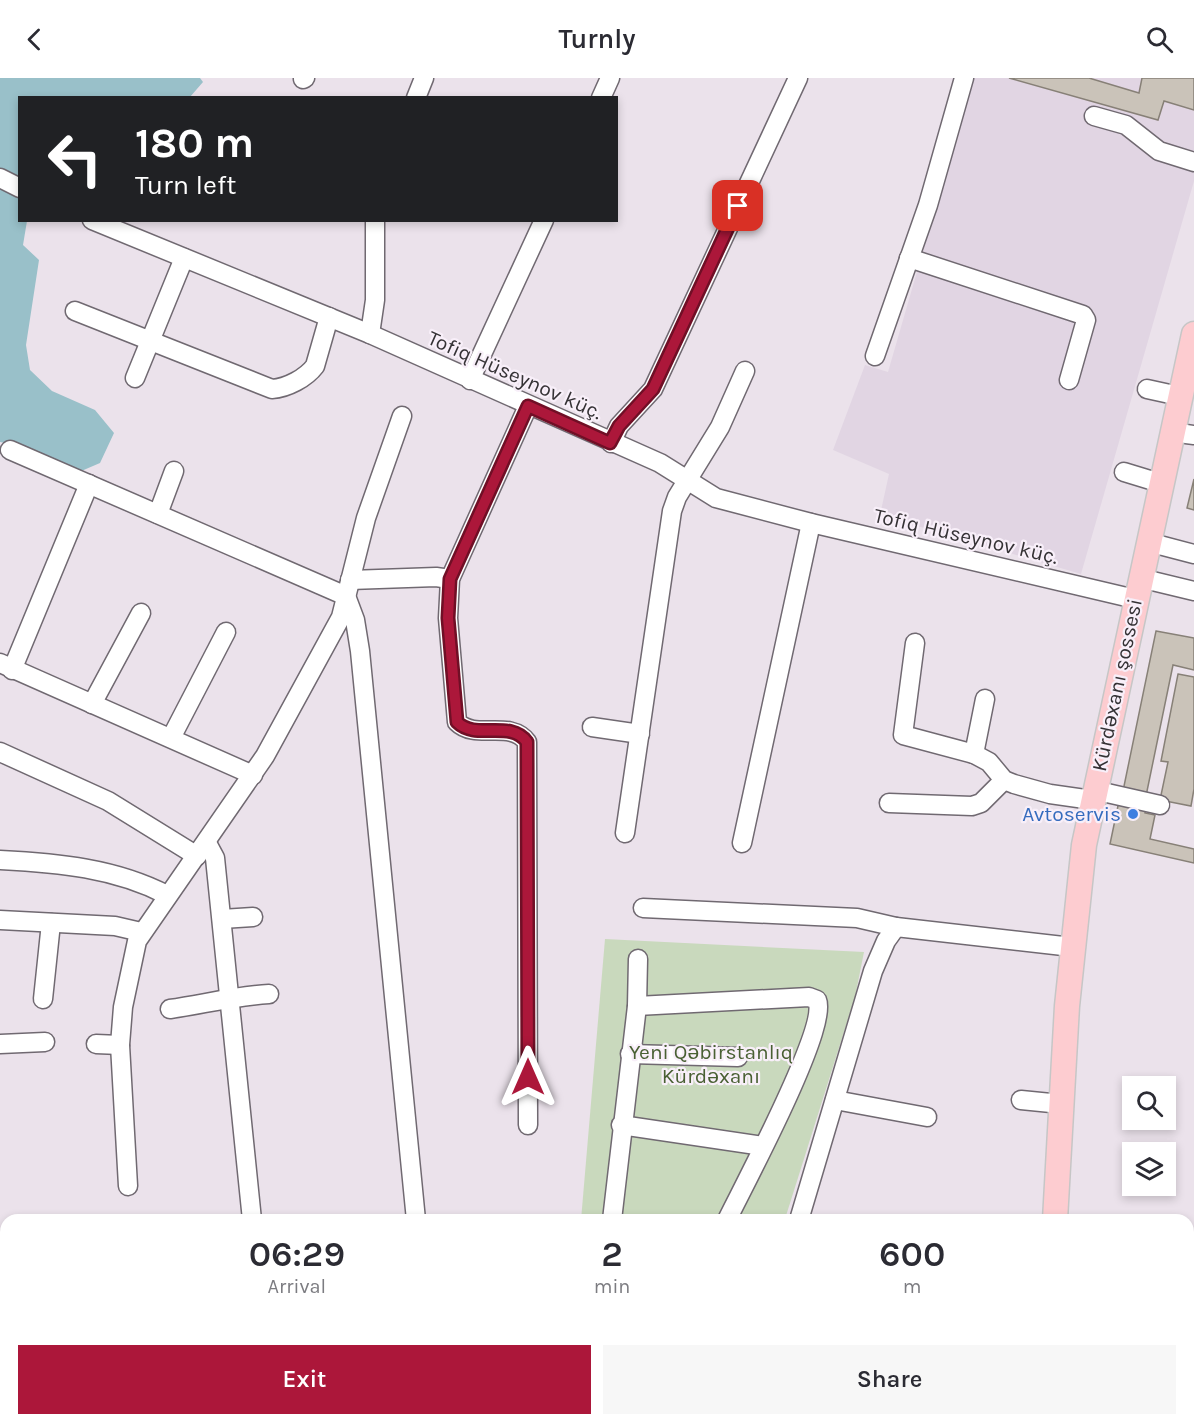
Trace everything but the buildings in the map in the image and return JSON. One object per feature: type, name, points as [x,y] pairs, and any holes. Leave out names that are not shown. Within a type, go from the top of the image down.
[{"type":"main road","name":"Kürdəxanı şossesi","points":[[1055,1214],[1072,947],[1143,586],[1154,544],[1190,434],[1187,398],[1194,334]]},
{"type":"main road","name":"Kürdəxanı şossesi","points":[[1154,544],[1160,483],[1187,398]]},
{"type":"main road","name":"Kürdəxanı şossesi","points":[[1068,1214],[1086,949],[1100,797]]},
{"type":"street","points":[[417,96],[424,78]]},
{"type":"street","points":[[602,96],[610,78]]},
{"type":"street","points":[[610,443],[619,426],[653,389],[798,78]]},
{"type":"street","points":[[874,356],[928,205],[964,78]]},
{"type":"street","points":[[1094,116],[1126,126],[1159,151],[1194,162]]},
{"type":"street","points":[[0,178],[18,187]]},
{"type":"street","name":"Tofiq Hüseynov küç.","points":[[97,222],[370,334],[610,443],[660,463],[716,498],[811,524],[1143,586],[1194,591]]},
{"type":"street","points":[[370,334],[375,300],[375,222]]},
{"type":"street","points":[[470,380],[543,222]]},
{"type":"street","points":[[135,378],[184,258]]},
{"type":"street","points":[[909,258],[1083,315],[1086,320],[1069,380]]},
{"type":"street","points":[[75,311],[272,389],[279,389],[310,373],[315,366],[329,317]]},
{"type":"street","points":[[625,833],[672,512],[720,427],[745,371]]},
{"type":"street","points":[[1147,389],[1187,398]]},
{"type":"street","points":[[528,406],[450,579],[448,618],[457,722],[468,728],[514,731],[527,742],[528,1125]]},
{"type":"street","points":[[128,1186],[120,1045],[123,1007],[134,953],[141,932],[253,776],[341,617],[366,518],[402,416]]},
{"type":"street","points":[[10,450],[158,514],[348,588],[436,577],[450,579]]},
{"type":"street","points":[[158,514],[174,471]]},
{"type":"street","points":[[1124,472],[1160,483]]},
{"type":"street","points":[[89,484],[6,667],[253,776]]},
{"type":"street","points":[[742,843],[811,524]]},
{"type":"street","points":[[1154,544],[1194,554]]},
{"type":"street","points":[[348,588],[360,651],[415,1214]]},
{"type":"street","points":[[93,704],[141,613]]},
{"type":"street","points":[[171,738],[226,632]]},
{"type":"street","points":[[915,643],[903,735],[974,754],[989,762],[1004,780],[1050,794],[1100,797],[1160,805]]},
{"type":"street","points":[[974,754],[985,699]]},
{"type":"street","points":[[592,727],[640,734]]},
{"type":"street","points":[[0,752],[108,801],[202,849],[215,858],[251,1214]]},
{"type":"street","points":[[889,802],[972,806],[981,803],[1004,780]]},
{"type":"street","points":[[0,860],[74,865],[135,881],[167,895]]},
{"type":"street","points":[[644,908],[857,918],[896,927],[1072,947]]},
{"type":"street","points":[[222,919],[253,917]]},
{"type":"street","points":[[0,920],[115,926],[141,932]]},
{"type":"street","points":[[43,999],[51,923]]},
{"type":"street","points":[[802,1214],[873,971],[886,941],[896,927]]},
{"type":"street","points":[[613,1214],[621,1125],[638,1006],[638,959]]},
{"type":"street","points":[[170,1009],[269,994]]},
{"type":"street","points":[[638,1006],[809,997],[817,1000],[820,1005],[812,1036],[786,1101],[730,1214]]},
{"type":"street","points":[[0,1044],[45,1042]]},
{"type":"street","points":[[96,1044],[120,1045]]},
{"type":"street","points":[[630,1053],[738,1057]]},
{"type":"street","points":[[835,1100],[927,1117]]},
{"type":"street","points":[[1021,1100],[1061,1104]]},
{"type":"street","points":[[621,1125],[764,1146]]},
{"type":"shaded area","points":[[973,78],[1194,78],[1194,181],[1081,574],[880,515],[889,474],[833,450],[865,365],[888,372]]},
{"type":"green space","name":"Yeni Qəbirstanlıq Kürdəxanı","points":[[605,939],[864,952],[855,997],[787,1214],[582,1214]]},
{"type":"water","points":[[0,78],[200,78],[203,82],[191,96],[18,96],[18,179],[0,170]]},
{"type":"water","points":[[0,188],[18,197],[18,222],[27,222],[23,245],[39,260],[26,345],[30,370],[52,391],[95,410],[114,433],[100,463],[79,472],[15,445],[0,442]]},
{"type":"place","name":"Avtoservis","points":[[1133,814]]},
{"type":"route","points":[[528,1077],[527,742],[522,735],[514,731],[468,728],[457,722],[448,618],[450,579],[528,406],[610,443],[619,426],[644,401],[653,389],[738,206]]}]
